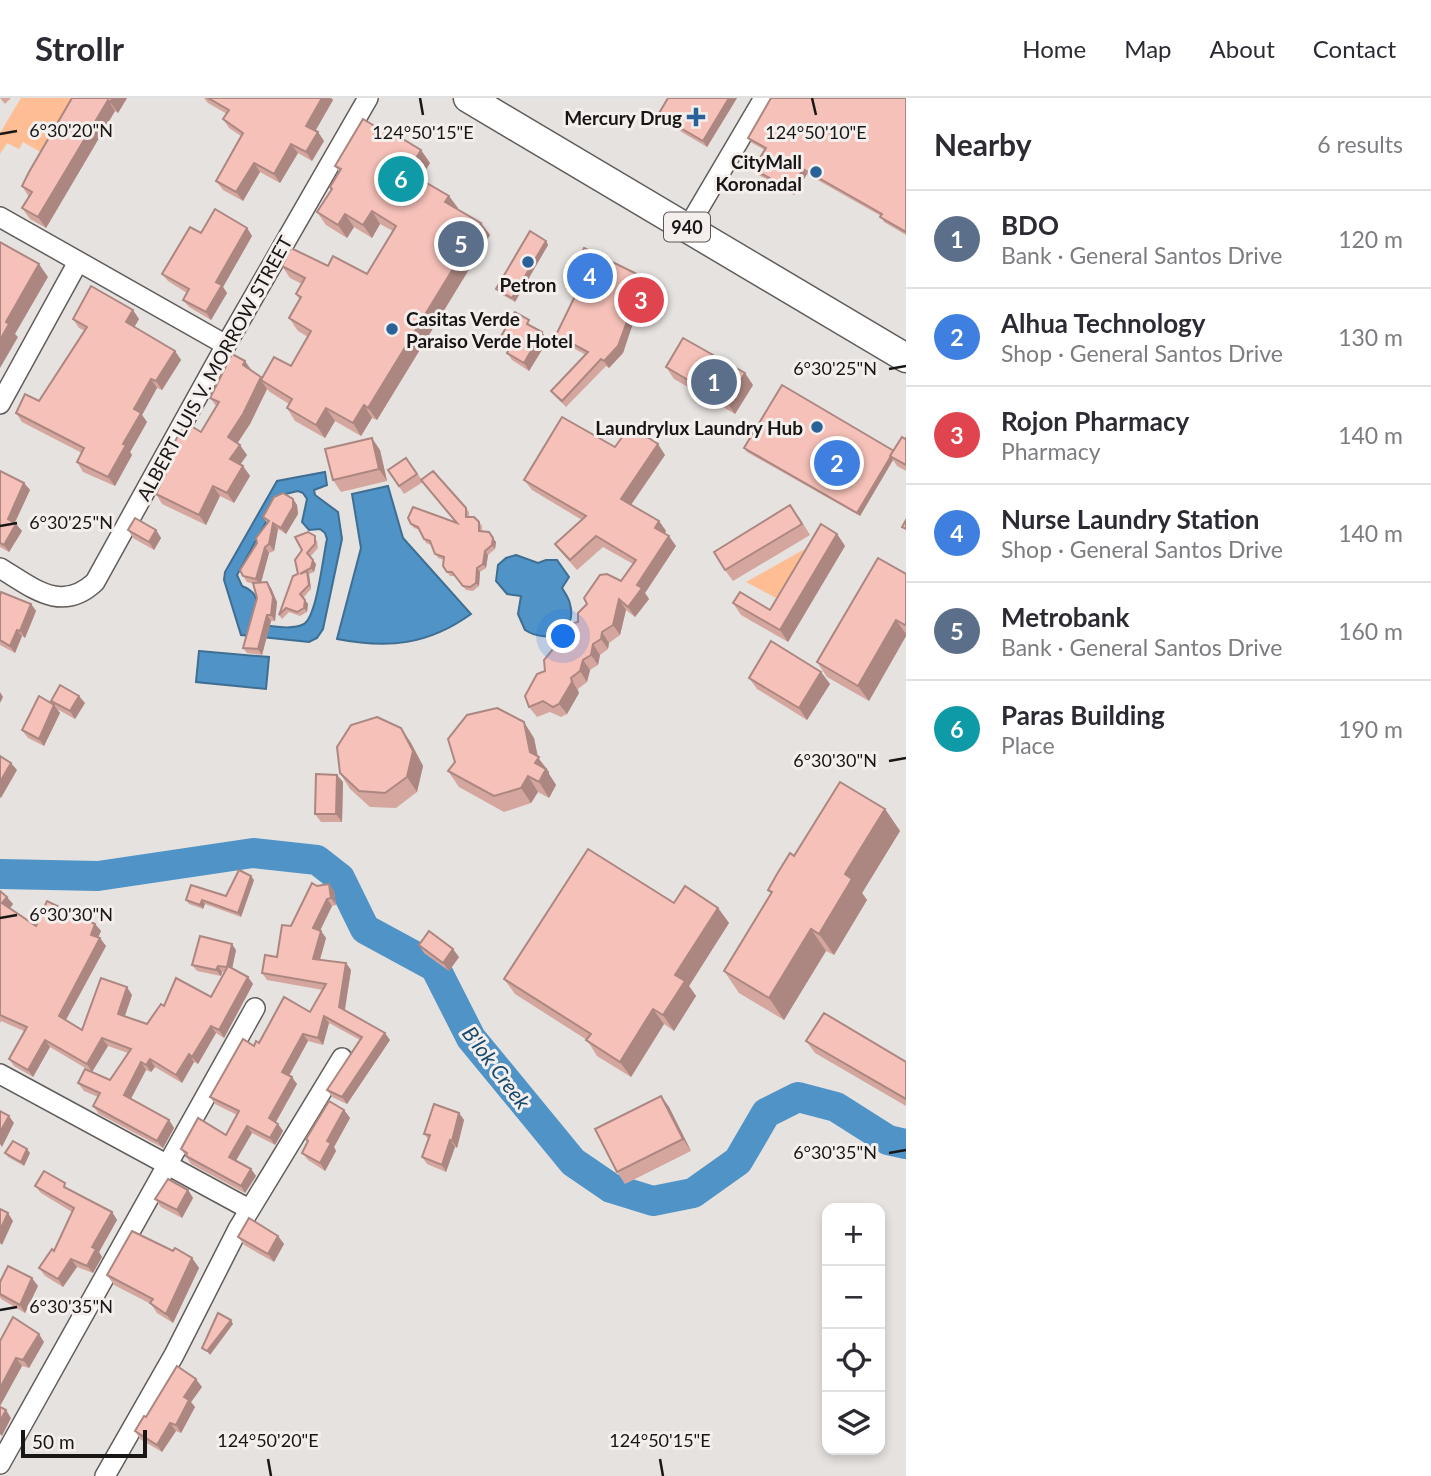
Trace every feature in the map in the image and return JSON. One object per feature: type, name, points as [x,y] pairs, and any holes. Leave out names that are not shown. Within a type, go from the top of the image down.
[{"type":"highway","name":"940","points":[[468,98],[906,339]]},
{"type":"highway","name":"940","points":[[498,98],[906,358]]},
{"type":"street","name":"ALBERT LUIS V. MORROW STREET","points":[[0,568],[54,597],[68,598],[84,593],[95,582],[226,345],[368,98]]},
{"type":"street","points":[[692,221],[764,98]]},
{"type":"street","points":[[0,217],[226,345]]},
{"type":"street","points":[[0,404],[78,262]]},
{"type":"street","points":[[0,1464],[255,1008]]},
{"type":"street","points":[[106,1476],[174,1355],[249,1209],[342,1058]]},
{"type":"street","points":[[0,1074],[249,1209]]},
{"type":"shaded area","points":[[21,98],[84,98],[49,157],[23,142],[19,149],[7,143],[0,154],[0,133]]},
{"type":"shaded area","points":[[805,549],[776,598],[746,582]]},
{"type":"water","points":[[325,472],[327,485],[314,490],[315,495],[338,512],[342,539],[323,629],[317,638],[309,642],[241,635],[224,580],[225,572],[277,481]],"holes":[[[298,491],[307,499],[302,522],[309,530],[320,529],[327,539],[313,610],[309,619],[299,626],[280,627],[255,623],[257,601],[252,592],[242,586],[237,575],[281,495]]]},
{"type":"water","points":[[388,486],[403,538],[471,614],[439,632],[407,642],[373,644],[337,639],[361,548],[352,494]]},
{"type":"water","points":[[516,555],[538,563],[557,560],[569,577],[562,588],[569,600],[571,614],[569,623],[559,634],[542,636],[525,630],[518,614],[521,596],[507,594],[496,581],[498,565],[506,558]]},
{"type":"water","points":[[199,651],[269,657],[266,689],[196,682]]},
{"type":"building","points":[[72,98],[113,98],[110,102],[108,100],[38,217],[22,208],[32,192],[22,186]]},
{"type":"building","points":[[208,98],[322,98],[306,126],[318,132],[306,152],[291,144],[274,174],[254,163],[236,192],[216,181],[243,133],[223,119],[229,110]]},
{"type":"building","points":[[668,98],[729,98],[703,141],[658,115]]},
{"type":"building","name":"CityMall Koronadal","points":[[771,98],[906,98],[906,232],[880,217],[882,214],[803,169],[791,190],[753,169],[766,148],[748,138]]},
{"type":"building","points":[[363,119],[421,150],[408,172],[449,196],[445,202],[481,223],[368,408],[364,405],[353,423],[326,408],[316,425],[287,408],[292,399],[261,380],[274,357],[291,366],[311,331],[289,318],[301,297],[296,294],[305,278],[282,266],[291,248],[328,266],[333,256],[367,274],[396,226],[372,211],[363,225],[345,214],[338,225],[317,212],[341,169],[335,166]]},
{"type":"building","points":[[215,209],[247,228],[216,282],[222,285],[206,312],[183,300],[189,289],[162,274],[190,227],[201,233]]},
{"type":"building","points":[[530,231],[546,241],[512,298],[496,289]]},
{"type":"building","points":[[0,242],[39,264],[6,322],[9,324],[0,340]]},
{"type":"building","points":[[584,248],[657,284],[633,319],[629,316],[618,346],[604,361],[601,359],[562,401],[551,391],[588,352],[556,335],[577,292],[567,288]]},
{"type":"building","points":[[91,286],[133,310],[126,322],[175,351],[156,381],[151,379],[134,409],[141,413],[108,477],[77,462],[84,448],[16,413],[25,394],[39,401],[87,327],[73,319]]},
{"type":"building","points":[[515,312],[529,320],[527,324],[542,332],[524,363],[507,353],[511,345],[500,338]]},
{"type":"building","points":[[683,338],[745,373],[727,403],[666,367]]},
{"type":"building","points":[[232,354],[245,361],[243,365],[261,377],[228,437],[240,445],[230,459],[243,466],[227,493],[213,486],[199,515],[156,494],[171,463],[164,459],[186,423],[201,432],[219,402],[210,398]]},
{"type":"building","points":[[782,385],[894,451],[857,513],[744,448]]},
{"type":"building","points":[[562,417],[615,447],[630,426],[658,444],[621,499],[659,521],[655,528],[669,536],[637,585],[642,588],[628,607],[619,599],[613,625],[602,632],[601,639],[593,644],[591,655],[583,660],[580,671],[571,678],[572,682],[559,704],[553,707],[543,701],[529,707],[525,696],[537,674],[545,671],[544,660],[570,624],[578,622],[578,613],[587,604],[584,598],[600,575],[607,574],[621,581],[636,560],[596,536],[570,560],[555,544],[586,516],[524,480]]},
{"type":"building","points":[[902,437],[906,438],[906,465],[890,456]]},
{"type":"building","points":[[372,438],[379,469],[333,480],[325,449]]},
{"type":"building","points":[[406,458],[417,474],[399,486],[388,470]]},
{"type":"building","points":[[0,471],[24,483],[8,519],[16,524],[4,545],[0,543]]},
{"type":"building","points":[[433,471],[466,508],[466,517],[474,517],[479,522],[479,531],[489,532],[493,538],[492,545],[485,551],[483,564],[477,568],[476,583],[470,587],[463,586],[452,572],[447,572],[443,566],[444,557],[435,554],[430,541],[424,539],[418,527],[411,524],[408,518],[413,507],[457,523],[421,480]]},
{"type":"building","points":[[283,493],[293,499],[293,507],[281,528],[273,523],[269,544],[265,547],[256,579],[243,576],[240,570],[257,543],[256,538],[269,521],[263,517],[274,497]]},
{"type":"building","points":[[790,505],[802,524],[725,570],[714,552]]},
{"type":"building","points":[[135,518],[156,530],[149,542],[128,530]]},
{"type":"building","points":[[821,524],[837,534],[780,630],[733,603],[740,592],[770,610]]},
{"type":"building","points":[[308,532],[315,536],[315,544],[307,553],[313,560],[311,568],[300,574],[307,571],[309,585],[300,594],[305,600],[304,608],[297,612],[286,608],[279,615],[293,576],[298,574],[295,560],[302,550],[295,537]]},
{"type":"building","points":[[878,558],[906,574],[906,624],[896,620],[858,686],[817,662]]},
{"type":"building","points":[[267,582],[273,597],[271,615],[267,615],[258,649],[243,648],[257,598],[253,583]]},
{"type":"building","points":[[1,592],[31,604],[20,631],[17,630],[10,646],[0,640]]},
{"type":"building","points":[[771,641],[821,672],[799,708],[749,678]]},
{"type":"building","points":[[60,685],[79,696],[70,711],[51,701]]},
{"type":"building","points":[[39,696],[54,705],[39,739],[22,730]]},
{"type":"building","points":[[497,708],[524,722],[530,752],[539,757],[535,763],[546,769],[539,782],[528,776],[521,788],[494,796],[448,771],[455,762],[448,739],[467,715]]},
{"type":"building","points":[[377,717],[401,728],[413,751],[407,777],[385,793],[359,791],[340,773],[337,747],[351,725]]},
{"type":"building","points":[[0,756],[11,763],[0,782]]},
{"type":"building","points":[[316,774],[337,775],[336,814],[315,814]]},
{"type":"building","points":[[840,782],[885,809],[845,874],[852,879],[819,934],[811,929],[769,998],[724,971],[772,892],[768,890],[777,874],[790,853],[794,856]]},
{"type":"building","points":[[588,849],[674,903],[685,886],[718,908],[675,975],[685,981],[663,1015],[653,1009],[620,1062],[586,1040],[591,1034],[504,979]]},
{"type":"building","points":[[239,870],[251,876],[238,913],[202,900],[200,905],[186,900],[191,885],[226,896]]},
{"type":"building","points":[[312,883],[317,886],[329,884],[331,898],[327,899],[313,928],[321,931],[313,959],[346,963],[339,1007],[385,1033],[342,1097],[327,1090],[362,1037],[324,1016],[318,1038],[303,1034],[282,1072],[292,1077],[269,1118],[278,1124],[270,1138],[247,1126],[229,1157],[251,1169],[241,1186],[186,1156],[187,1153],[181,1149],[198,1118],[226,1135],[239,1111],[210,1097],[243,1039],[254,1046],[256,1041],[259,1043],[284,997],[310,1012],[326,984],[262,973],[265,955],[277,957],[282,925],[291,926]]},
{"type":"building","points":[[0,891],[7,897],[2,903],[36,926],[47,901],[95,924],[91,935],[100,938],[59,1016],[82,1030],[101,978],[127,987],[118,1014],[147,1024],[161,1004],[164,1006],[176,978],[211,997],[228,966],[248,977],[219,1030],[211,1026],[192,1057],[189,1054],[176,1075],[150,1059],[146,1065],[141,1062],[124,1095],[169,1120],[157,1141],[93,1106],[100,1093],[78,1083],[85,1069],[110,1080],[131,1049],[102,1038],[87,1064],[45,1040],[28,1070],[9,1059],[27,1027],[0,1015]]},
{"type":"building","points":[[429,931],[453,949],[443,963],[419,945]]},
{"type":"building","points":[[200,936],[232,944],[227,967],[218,966],[216,970],[192,965]]},
{"type":"building","points":[[824,1013],[906,1062],[906,1099],[806,1041]]},
{"type":"building","points":[[661,1096],[683,1139],[617,1172],[595,1129]]},
{"type":"building","points":[[329,1101],[344,1110],[327,1141],[331,1143],[320,1163],[302,1153],[308,1141],[306,1139]]},
{"type":"building","points":[[434,1104],[459,1113],[442,1165],[422,1157],[430,1135],[424,1134]]},
{"type":"building","points":[[0,1111],[9,1116],[0,1132]]},
{"type":"building","points":[[13,1141],[27,1149],[21,1162],[5,1153]]},
{"type":"building","points":[[44,1171],[65,1183],[64,1187],[112,1212],[92,1247],[96,1249],[87,1266],[71,1259],[58,1279],[39,1268],[52,1249],[54,1251],[74,1208],[35,1186]]},
{"type":"building","points":[[168,1179],[188,1190],[177,1210],[155,1199]]},
{"type":"building","points":[[0,1209],[8,1213],[0,1230]]},
{"type":"building","points":[[249,1218],[278,1236],[268,1254],[238,1237]]},
{"type":"building","points":[[132,1231],[173,1251],[175,1248],[192,1258],[166,1314],[150,1303],[153,1299],[107,1275]]},
{"type":"building","points":[[8,1266],[32,1278],[20,1305],[0,1294],[0,1282]]},
{"type":"building","points":[[218,1313],[231,1320],[207,1351],[202,1348]]},
{"type":"building","points":[[13,1317],[39,1334],[23,1360],[16,1358],[0,1388],[0,1341]]},
{"type":"building","points":[[177,1366],[196,1379],[184,1397],[189,1400],[176,1425],[170,1423],[157,1445],[135,1431]]},
{"type":"building","points":[[0,1407],[6,1410],[0,1421]]},
{"type":"waterway","name":"B'lok Creek","points":[[0,874],[98,876],[253,853],[317,860],[340,878],[365,929],[435,967],[471,1038],[573,1162],[611,1188],[653,1201],[693,1193],[738,1161],[766,1113],[798,1097],[836,1107],[888,1140],[906,1144]]},
{"type":"place","name":"Mercury Drug","points":[[696,117]]},
{"type":"place","name":"CityMall Koronadal","points":[[816,172]]},
{"type":"place","name":"Paras Building","points":[[401,179]]},
{"type":"place","name":"Metrobank","points":[[461,244]]},
{"type":"place","name":"Petron","points":[[528,262]]},
{"type":"place","name":"Nurse Laundry Station","points":[[590,276]]},
{"type":"place","name":"Rojon Pharmacy","points":[[641,300]]},
{"type":"place","name":"Casitas Verde Paraiso Verde Hotel","points":[[392,329]]},
{"type":"place","name":"BDO","points":[[714,382]]},
{"type":"place","name":"Laundrylux Laundry Hub","points":[[817,427]]},
{"type":"place","name":"Alhua Technology","points":[[837,463]]}]
